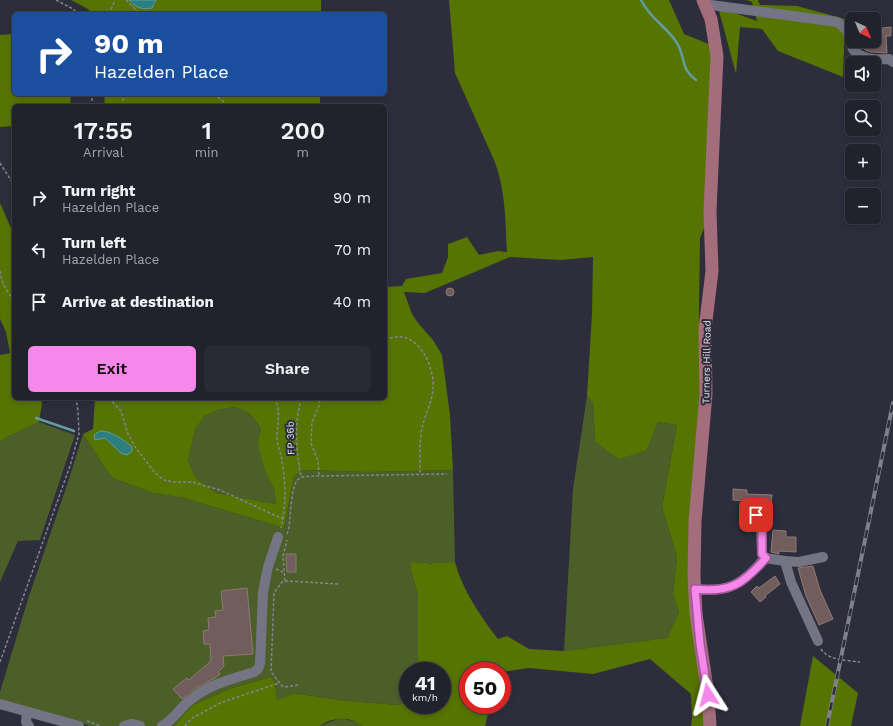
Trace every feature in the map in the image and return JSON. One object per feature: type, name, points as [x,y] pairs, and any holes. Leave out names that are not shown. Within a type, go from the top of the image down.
[{"type":"main road","name":"Turners Hill Road","points":[[704,2],[711,19],[717,56],[710,212],[712,271],[705,329],[706,394],[695,521],[695,589],[700,644],[708,695],[710,726]]},
{"type":"street","points":[[704,2],[838,22],[848,31],[853,49],[861,55],[870,59],[889,59],[893,62]]},
{"type":"street","points":[[756,515],[762,526],[762,554],[766,558],[798,562],[823,557]]},
{"type":"street","points":[[162,726],[171,721],[189,701],[214,685],[254,672],[258,669],[260,664],[263,592],[268,567],[282,537]]},
{"type":"street","points":[[695,589],[710,591],[725,589],[737,584],[754,571],[766,558]]},
{"type":"street","points":[[785,561],[791,582],[818,641]]},
{"type":"street","points":[[0,704],[79,726]]},
{"type":"street","points":[[27,712],[26,722],[29,726]]},
{"type":"street","points":[[124,726],[131,724],[140,726]]},
{"type":"path","points":[[56,0],[76,12]]},
{"type":"path","points":[[110,12],[115,0]]},
{"type":"path","points":[[126,0],[138,12]]},
{"type":"path","points":[[216,96],[226,104]]},
{"type":"path","points":[[0,163],[12,182]]},
{"type":"path","points":[[0,271],[3,284],[12,299]]},
{"type":"path","points":[[387,339],[402,337],[413,340],[422,350],[434,377],[433,390],[422,428],[420,474]]},
{"type":"path","points":[[0,662],[70,466],[78,434],[76,400]]},
{"type":"path","points":[[111,400],[121,411],[128,434],[136,448],[155,473],[164,480],[174,482],[192,482],[220,490],[283,518]]},
{"type":"path","points":[[276,400],[279,413],[277,438],[285,484],[282,537]]},
{"type":"path","name":"FP 36b","points":[[300,400],[295,431],[301,478]]},
{"type":"path","points":[[319,476],[318,461],[311,443],[311,436],[312,422],[319,406],[320,400]]},
{"type":"path","points":[[282,537],[288,533],[296,481],[301,478],[319,476],[447,474]]},
{"type":"path","points":[[282,537],[287,540],[284,556],[285,581]]},
{"type":"path","points":[[298,685],[285,687],[279,683],[271,672],[274,593],[285,581],[338,584]]},
{"type":"path","points":[[818,641],[821,650],[829,657],[860,662]]},
{"type":"path","points":[[185,726],[190,719],[220,703],[279,683]]},
{"type":"shaded area","points":[[129,0],[156,0],[152,8],[145,9],[137,7]]},
{"type":"shaded area","points":[[587,396],[593,403],[595,441],[647,450],[658,422],[677,425],[662,507],[677,557],[673,595],[679,612],[667,638],[564,651],[573,489]]},
{"type":"shaded area","points":[[233,407],[244,409],[261,429],[258,439],[266,474],[274,489],[276,504],[216,493],[196,478],[188,461],[195,429],[205,416],[218,410]]},
{"type":"shaded area","points":[[39,422],[75,435],[40,540],[18,541],[0,582],[0,442],[5,438]]},
{"type":"shaded area","points":[[100,431],[113,434],[122,439],[132,447],[132,451],[127,455],[121,453],[105,438],[95,440],[94,435]]},
{"type":"shaded area","points":[[83,434],[113,478],[153,493],[184,498],[284,528],[294,476],[304,470],[369,472],[453,470],[455,562],[433,563],[430,565],[428,563],[410,562],[418,594],[418,662],[399,662],[399,704],[338,700],[296,693],[277,700],[275,683],[271,677],[232,688],[193,705],[174,726],[91,726],[0,701],[0,692],[28,599]]},
{"type":"shaded area","points":[[340,718],[357,722],[362,726],[320,726]]},
{"type":"green space","points":[[71,0],[129,0],[132,4],[154,6],[156,0],[321,0],[321,12],[90,12],[88,9]]},
{"type":"green space","points":[[449,0],[669,0],[684,34],[711,45],[713,63],[705,226],[700,238],[699,313],[702,392],[691,543],[705,696],[704,726],[691,726],[691,694],[650,659],[593,674],[529,668],[511,671],[511,662],[459,662],[459,714],[488,714],[485,726],[362,726],[347,719],[336,719],[320,726],[174,726],[193,705],[232,688],[271,677],[275,683],[277,700],[295,693],[338,700],[399,704],[399,714],[451,714],[451,662],[418,662],[418,594],[410,562],[428,563],[430,565],[433,563],[455,562],[467,592],[498,639],[507,636],[529,649],[564,651],[667,638],[679,612],[673,595],[677,557],[662,507],[677,425],[658,422],[647,450],[619,459],[595,441],[593,403],[587,396],[592,314],[593,257],[561,260],[510,257],[425,293],[404,292],[412,314],[433,340],[442,355],[450,415],[453,470],[369,472],[304,470],[294,476],[284,528],[184,498],[153,493],[113,478],[83,434],[93,429],[95,400],[387,400],[387,287],[402,286],[406,279],[442,273],[448,257],[448,244],[467,237],[479,255],[498,251],[507,252],[503,194],[498,172],[455,73]],"holes":[[[233,407],[247,412],[261,429],[258,439],[260,452],[266,474],[274,489],[276,504],[216,493],[196,478],[188,461],[195,429],[205,416],[218,410]]]},
{"type":"green space","points":[[746,0],[758,0],[760,5],[797,6],[845,19],[843,77],[778,51],[762,29],[740,27],[736,74],[718,7],[757,21],[752,2]]},
{"type":"green space","points":[[12,34],[12,96],[71,96],[70,104],[12,104],[12,126],[0,127],[0,35]]},
{"type":"green space","points":[[104,96],[320,96],[320,104],[105,104]]},
{"type":"green space","points":[[0,203],[12,230],[12,400],[41,400],[42,403],[39,422],[5,438],[0,442],[0,355],[10,353],[6,332],[0,319]]},
{"type":"green space","points":[[813,656],[858,693],[851,726],[800,726]]},
{"type":"building","points":[[891,27],[891,36],[886,36],[887,53],[865,50],[865,48],[881,48],[881,33],[883,33],[882,28]]},
{"type":"building","points":[[448,288],[452,288],[454,292],[452,296],[448,296],[446,294],[446,290]]},
{"type":"building","points":[[733,489],[747,490],[747,494],[772,495],[771,503],[733,500]]},
{"type":"building","points":[[773,530],[786,531],[786,537],[796,537],[796,552],[779,551],[779,554],[771,552]]},
{"type":"building","points":[[286,554],[296,554],[296,572],[287,572]]},
{"type":"building","points":[[813,566],[820,590],[833,619],[819,625],[806,596],[798,568]]},
{"type":"building","points":[[775,576],[780,584],[760,602],[751,592],[757,586],[759,588]]},
{"type":"building","points":[[247,588],[253,654],[223,656],[224,666],[218,672],[220,674],[193,690],[182,699],[173,689],[187,678],[189,680],[211,661],[210,644],[204,644],[203,631],[209,630],[208,618],[216,617],[215,611],[223,610],[221,591]]},
{"type":"waterway","points":[[641,0],[648,11],[675,40],[679,46],[687,70],[696,80]]},
{"type":"waterway","points":[[36,418],[74,431]]},
{"type":"railway","points":[[827,726],[893,403]]},
{"type":"route","points":[[708,695],[696,614],[695,589],[710,591],[725,589],[737,584],[754,571],[766,558],[762,554],[762,526],[756,515]]}]
